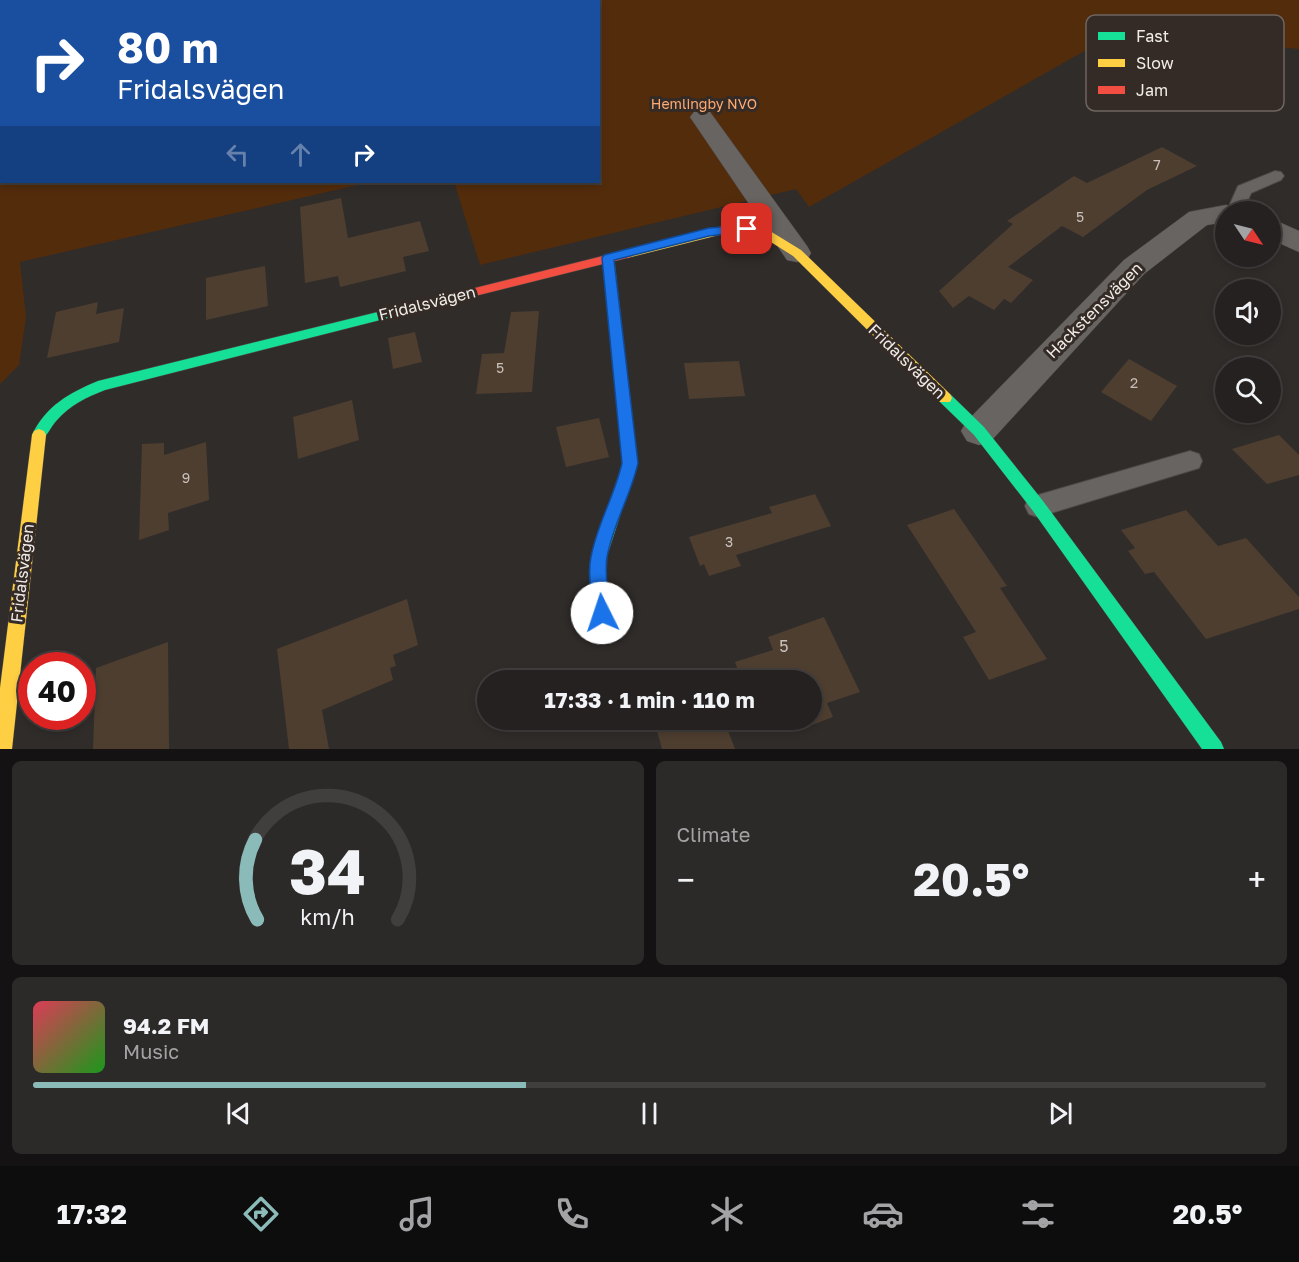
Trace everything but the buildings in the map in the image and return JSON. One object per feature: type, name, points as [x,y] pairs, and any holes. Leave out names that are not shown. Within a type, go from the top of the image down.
[{"type":"street","points":[[702,117],[797,253]]},
{"type":"street","name":"Hackstensvägen","points":[[979,431],[1128,272],[1199,218],[1215,215]]},
{"type":"street","name":"Fridalsvägen","points":[[2,749],[38,438],[44,423],[57,407],[77,394],[103,385],[731,228],[762,231],[779,239],[797,253],[979,431],[1038,506],[1214,749]]},
{"type":"street","points":[[1281,233],[1299,243]]},
{"type":"street","points":[[603,632],[598,559],[625,486],[630,463],[608,258]]},
{"type":"lane","points":[[1239,201],[1244,190],[1275,176]]},
{"type":"lane","points":[[1038,506],[1190,461]]},
{"type":"green space","name":"Hemlingby NVO","points":[[600,0],[1299,0],[1299,49],[1284,48],[1284,15],[1086,15],[1086,50],[809,207],[796,189],[480,265],[454,183],[600,183]]},
{"type":"green space","name":"Hemlingby NVO","points":[[0,183],[367,183],[20,262],[26,317],[19,365],[0,384]]},
{"type":"traffic: fast","points":[[603,631],[598,583],[599,556],[630,463],[608,258]]},
{"type":"traffic: fast","points":[[39,435],[44,425],[66,403],[103,385],[451,298]]},
{"type":"traffic: fast","points":[[945,398],[979,431],[1038,506],[1214,749]]},
{"type":"traffic: slow","points":[[627,254],[731,228],[766,234],[797,253],[945,398]]},
{"type":"traffic: slow","points":[[2,749],[39,435]]},
{"type":"traffic: jam","points":[[451,298],[627,254]]},
{"type":"route","points":[[602,613],[598,559],[625,486],[630,463],[630,445],[608,258],[709,232],[731,228],[747,229]]}]
